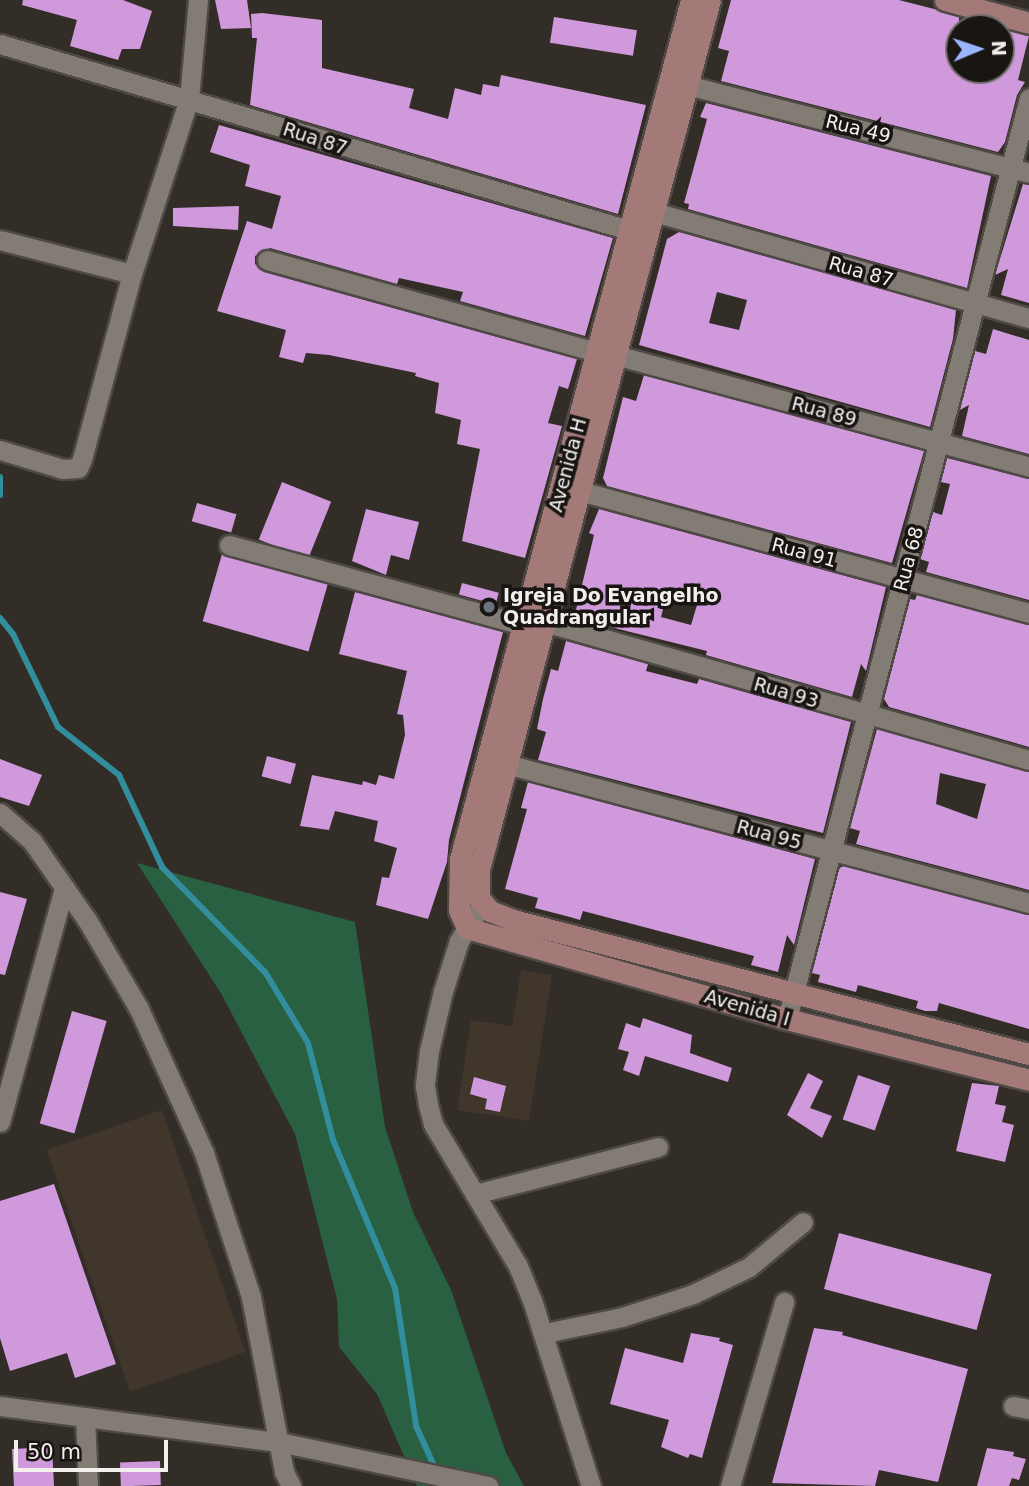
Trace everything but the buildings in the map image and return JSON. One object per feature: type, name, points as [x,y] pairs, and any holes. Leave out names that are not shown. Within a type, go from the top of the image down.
[{"type":"street","points":[[0,450],[62,469],[78,468],[132,274],[189,99],[198,0]]},
{"type":"street","name":"Avenida H","points":[[486,907],[479,870],[510,765],[580,491],[632,231],[691,0]]},
{"type":"street","name":"Avenida H","points":[[467,928],[457,901],[458,867],[523,625],[654,212],[710,0]]},
{"type":"street","points":[[944,0],[1029,23]]},
{"type":"street","name":"Rua 87","points":[[0,44],[189,99],[347,150],[632,231]]},
{"type":"street","name":"Rua 49","points":[[687,85],[1020,171]]},
{"type":"street","name":"Rua 68","points":[[787,1019],[865,716],[977,305],[1020,171],[1029,97]]},
{"type":"street","name":"Rua 87","points":[[654,212],[1029,318]]},
{"type":"street","points":[[0,240],[132,274]]},
{"type":"street","name":"Rua 89","points":[[267,260],[1029,467]]},
{"type":"street","name":"Rua 91","points":[[580,491],[1029,613]]},
{"type":"street","points":[[229,545],[523,625]]},
{"type":"street","name":"Rua 93","points":[[545,622],[865,716],[1029,760]]},
{"type":"street","name":"Rua 95","points":[[510,765],[829,852],[1029,903]]},
{"type":"street","points":[[0,813],[32,841],[139,1009],[204,1153],[251,1297],[284,1481]]},
{"type":"street","points":[[0,1122],[64,888]]},
{"type":"street","points":[[486,907],[467,928],[443,991],[425,1086],[433,1124],[518,1266],[545,1333],[591,1486]]},
{"type":"street","name":"Avenida I","points":[[486,907],[1029,1054]]},
{"type":"street","name":"Avenida I","points":[[467,928],[787,1019],[1029,1080]]},
{"type":"street","points":[[475,1194],[658,1147]]},
{"type":"street","points":[[545,1333],[622,1317],[693,1294],[749,1267],[803,1222]]},
{"type":"street","points":[[730,1486],[784,1302]]},
{"type":"street","points":[[0,1406],[279,1442],[488,1486]]},
{"type":"street","points":[[85,1417],[88,1486]]},
{"type":"shaded area","points":[[521,970],[552,975],[529,1121],[457,1110],[471,1020],[512,1026]]},
{"type":"shaded area","points":[[162,1110],[245,1352],[130,1392],[47,1150]]},
{"type":"green space","points":[[137,863],[355,922],[385,1127],[413,1212],[451,1290],[506,1453],[524,1486],[417,1486],[377,1394],[339,1347],[337,1299],[295,1134],[222,995]]},
{"type":"waterway","points":[[0,477],[0,495]]},
{"type":"waterway","points":[[0,618],[13,634],[58,727],[119,775],[162,867],[265,972],[308,1043],[333,1140],[395,1288],[416,1426],[436,1470]]},
{"type":"place","name":"Igreja Do Evangelho Quadrangular","points":[[489,607]]}]
